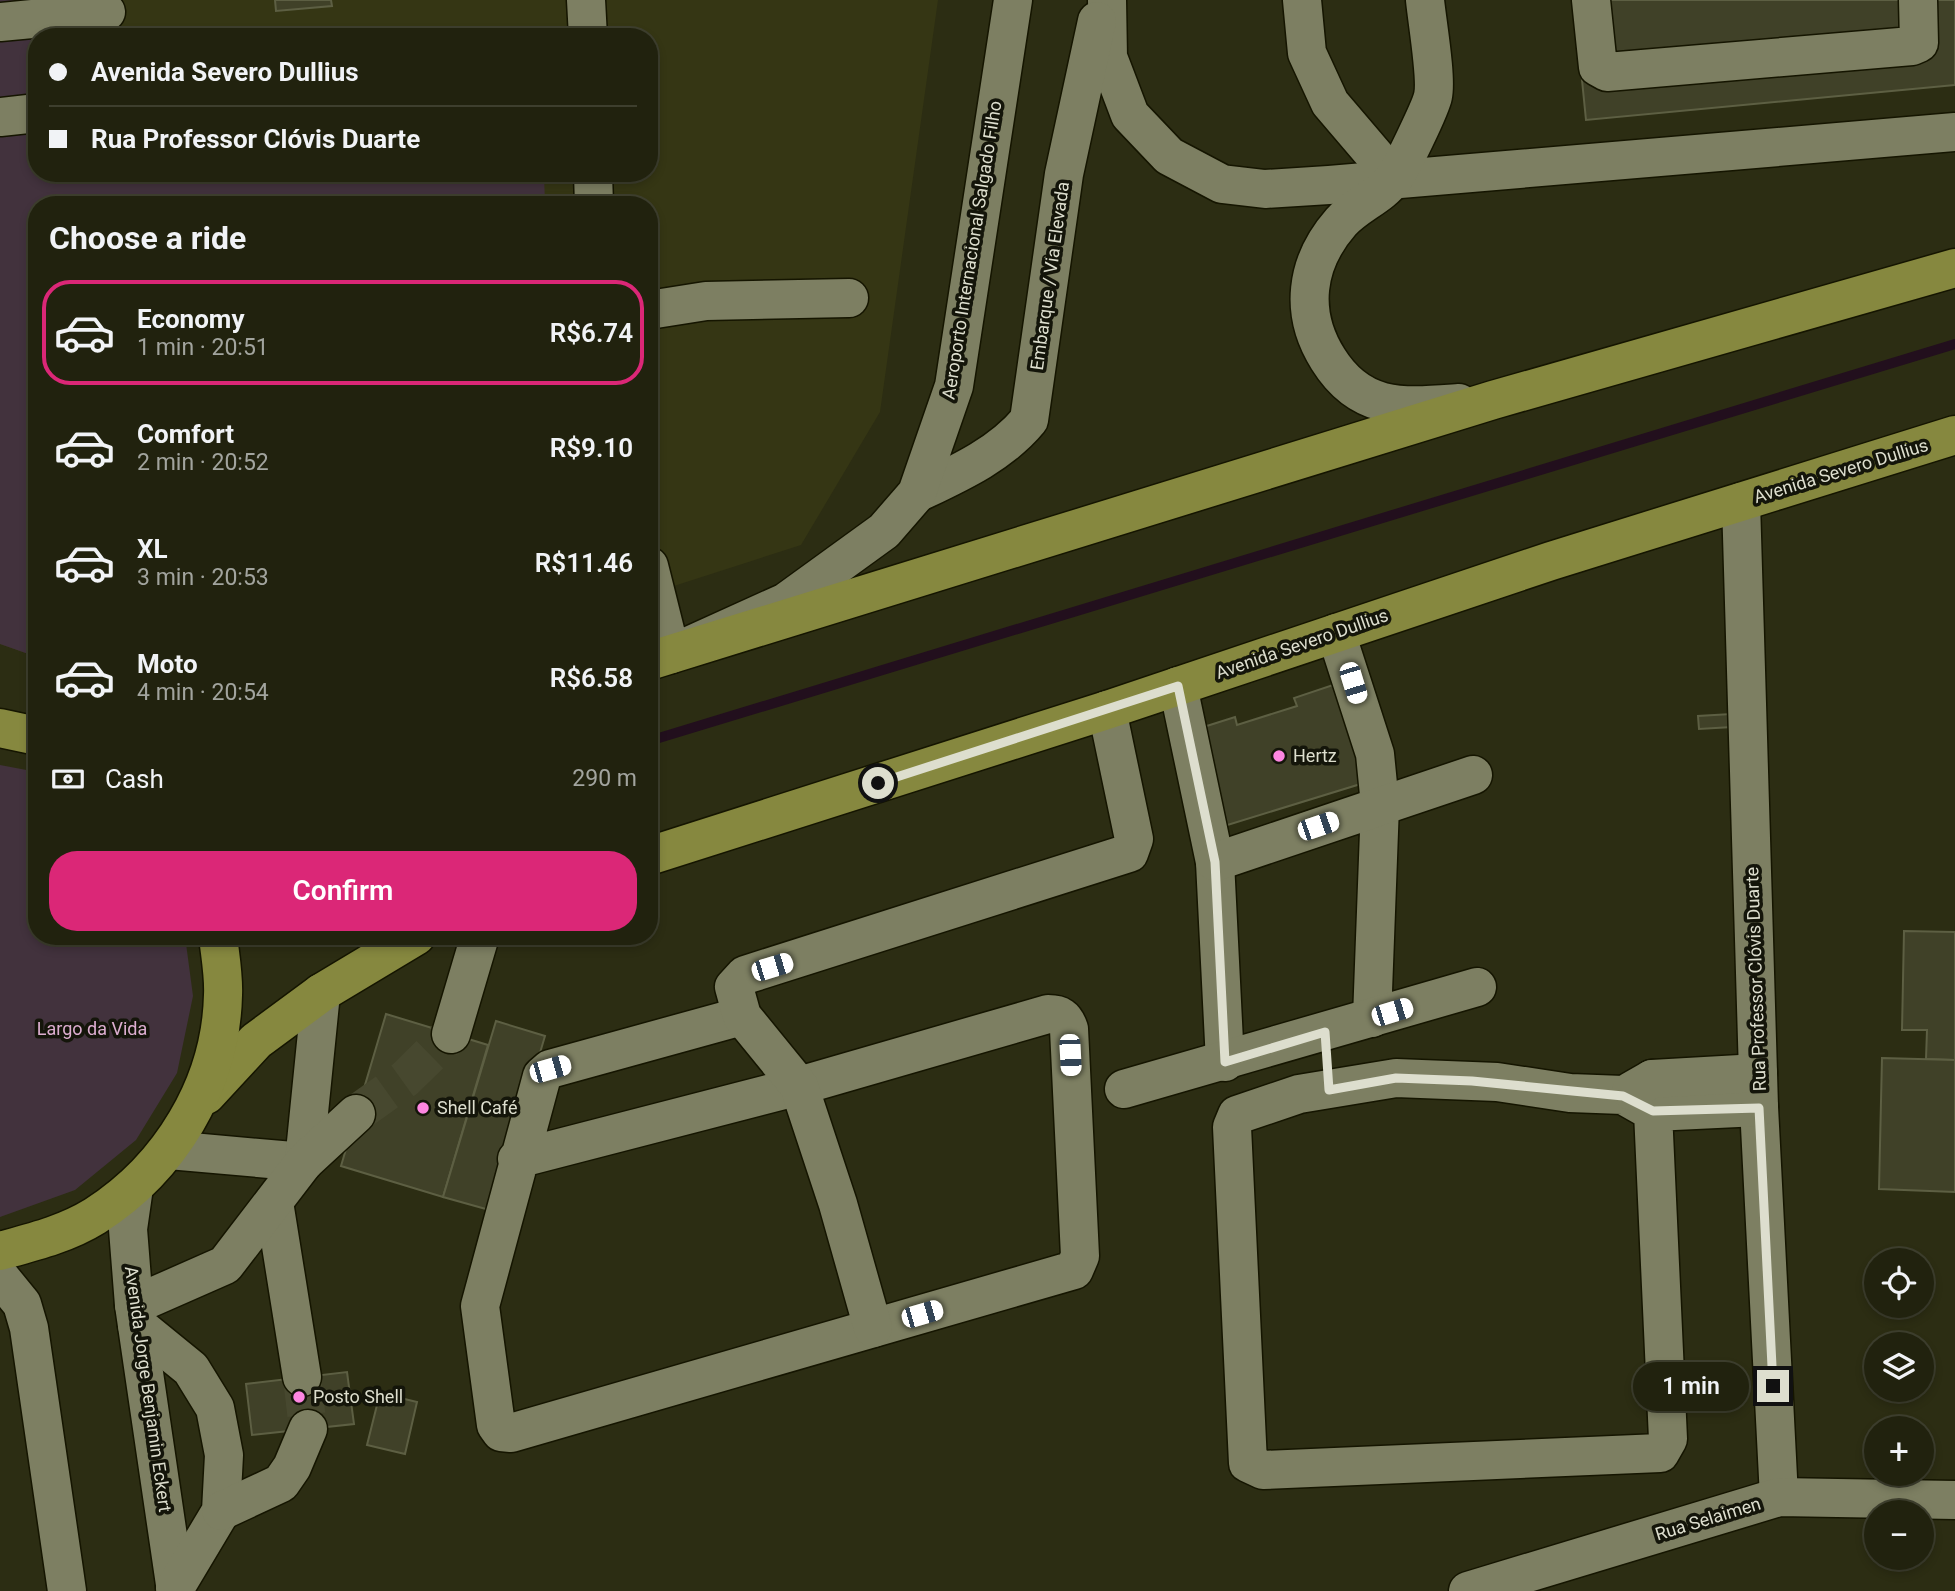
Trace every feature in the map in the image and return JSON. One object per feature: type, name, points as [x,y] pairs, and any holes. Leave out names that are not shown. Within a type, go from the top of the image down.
[{"type":"main road","points":[[660,658],[1493,400],[1955,268]]},
{"type":"main road","name":"Avenida Severo Dullius","points":[[658,853],[1107,710],[1551,561],[1955,435]]},
{"type":"main road","points":[[0,728],[28,734]]},
{"type":"main road","points":[[0,1251],[47,1239],[93,1217],[134,1187],[169,1150],[195,1107],[216,1052],[223,994],[219,945]]},
{"type":"main road","points":[[195,1107],[256,1041],[321,993],[401,945]]},
{"type":"street","points":[[586,0],[588,28]]},
{"type":"street","name":"Aeroporto Internacional Salgado Filho","points":[[660,658],[786,602],[884,531],[917,493],[954,386],[1013,0]]},
{"type":"street","name":"Embarque / Via Elevada","points":[[917,493],[968,469],[1016,435],[1029,420],[1064,174],[1101,0]]},
{"type":"street","points":[[1107,0],[1108,57],[1130,115],[1169,156],[1222,184],[1265,189],[1955,132]]},
{"type":"street","points":[[1302,0],[1307,53],[1329,103],[1394,178]]},
{"type":"street","points":[[1426,0],[1433,96],[1394,178],[1341,222],[1313,265],[1307,302],[1322,350],[1341,380],[1364,398],[1409,407],[1493,400]]},
{"type":"street","points":[[1591,0],[1598,66],[1607,72],[1912,46],[1919,43],[1921,34],[1918,0]]},
{"type":"street","points":[[0,22],[106,12]]},
{"type":"street","points":[[0,117],[28,114]]},
{"type":"street","points":[[658,309],[706,301],[849,298]]},
{"type":"street","name":"Rua Professor Clóvis Duarte","points":[[1741,502],[1759,1090],[1779,1497]]},
{"type":"street","points":[[1336,633],[1375,754],[1380,805],[1372,1018]]},
{"type":"street","points":[[1178,686],[1215,862],[1225,1062]]},
{"type":"street","points":[[873,1328],[838,1204],[799,1086],[742,1016],[734,987],[745,975],[1129,853],[1134,839],[1107,710]]},
{"type":"street","points":[[1215,862],[1473,775]]},
{"type":"street","points":[[452,1034],[477,945]]},
{"type":"street","points":[[1124,1089],[1477,987]]},
{"type":"street","points":[[304,1163],[321,993]]},
{"type":"street","points":[[517,1159],[799,1086],[1048,1014],[1057,1014],[1065,1019],[1069,1029],[1078,1264],[1068,1273],[511,1433],[501,1432],[496,1425],[480,1306],[517,1159],[545,1072],[742,1016]]},
{"type":"street","points":[[1325,1032],[1329,1090]]},
{"type":"street","points":[[1642,1095],[1668,1439],[1660,1453],[1263,1471],[1255,1469],[1246,1455],[1233,1121],[1243,1112],[1277,1101],[1396,1078],[1497,1082],[1570,1093],[1642,1095],[1759,1090]]},
{"type":"street","points":[[176,1589],[221,1511],[224,1455],[215,1408],[191,1369],[136,1315],[225,1265],[304,1163],[356,1114]]},
{"type":"street","points":[[169,1150],[304,1163]]},
{"type":"street","name":"Avenida Jorge Benjamin Eckert","points":[[134,1187],[128,1228],[136,1315],[176,1589]]},
{"type":"street","points":[[274,1202],[302,1377]]},
{"type":"street","points":[[0,1277],[22,1304],[29,1328],[67,1591]]},
{"type":"street","points":[[221,1511],[281,1483],[292,1467],[308,1429]]},
{"type":"street","name":"Rua Selaimen","points":[[1468,1591],[1779,1497],[1955,1500]]},
{"type":"shaded area","points":[[0,0],[938,0],[880,412],[801,545],[658,591],[658,196],[28,196],[28,654],[0,644]]},
{"type":"green space","points":[[0,0],[25,0],[39,28],[28,28],[28,182],[544,182],[545,196],[28,196],[28,654],[0,644]]},
{"type":"green space","name":"Largo da Vida","points":[[0,765],[28,770],[28,945],[186,945],[193,996],[177,1073],[136,1140],[75,1190],[0,1217]]},
{"type":"building","points":[[275,0],[331,0],[332,6],[276,11]]},
{"type":"building","points":[[1574,0],[1955,0],[1955,85],[1586,120]]},
{"type":"building","name":"Hertz","points":[[1336,684],[1367,782],[1221,827],[1191,731],[1235,717],[1237,725],[1297,706],[1294,698]]},
{"type":"building","points":[[1731,714],[1732,727],[1699,729],[1698,716]]},
{"type":"building","points":[[1904,931],[1955,932],[1955,1060],[1926,1059],[1927,1030],[1902,1030]]},
{"type":"building","points":[[386,1014],[488,1045],[443,1197],[341,1166]]},
{"type":"building","points":[[496,1021],[545,1036],[493,1211],[443,1197]]},
{"type":"building","points":[[1882,1058],[1955,1060],[1955,1192],[1879,1189]]},
{"type":"building","points":[[347,1372],[354,1424],[252,1435],[246,1384]]},
{"type":"building","points":[[380,1393],[417,1402],[405,1454],[367,1445]]},
{"type":"waterway","points":[[658,738],[1955,344]]},
{"type":"tunnel","points":[[356,1114],[405,1079],[451,1034]]},
{"type":"tunnel","points":[[302,1377],[308,1429]]},
{"type":"place","name":"Hertz","points":[[1279,756]]},
{"type":"place","name":"Shell Café","points":[[423,1108]]},
{"type":"place","name":"Posto Shell","points":[[299,1397]]},
{"type":"route","points":[[878,783],[1178,686],[1215,862],[1225,1062],[1325,1032],[1329,1090],[1396,1078],[1497,1082],[1570,1093],[1623,1096],[1653,1111],[1759,1108],[1773,1386]]}]
